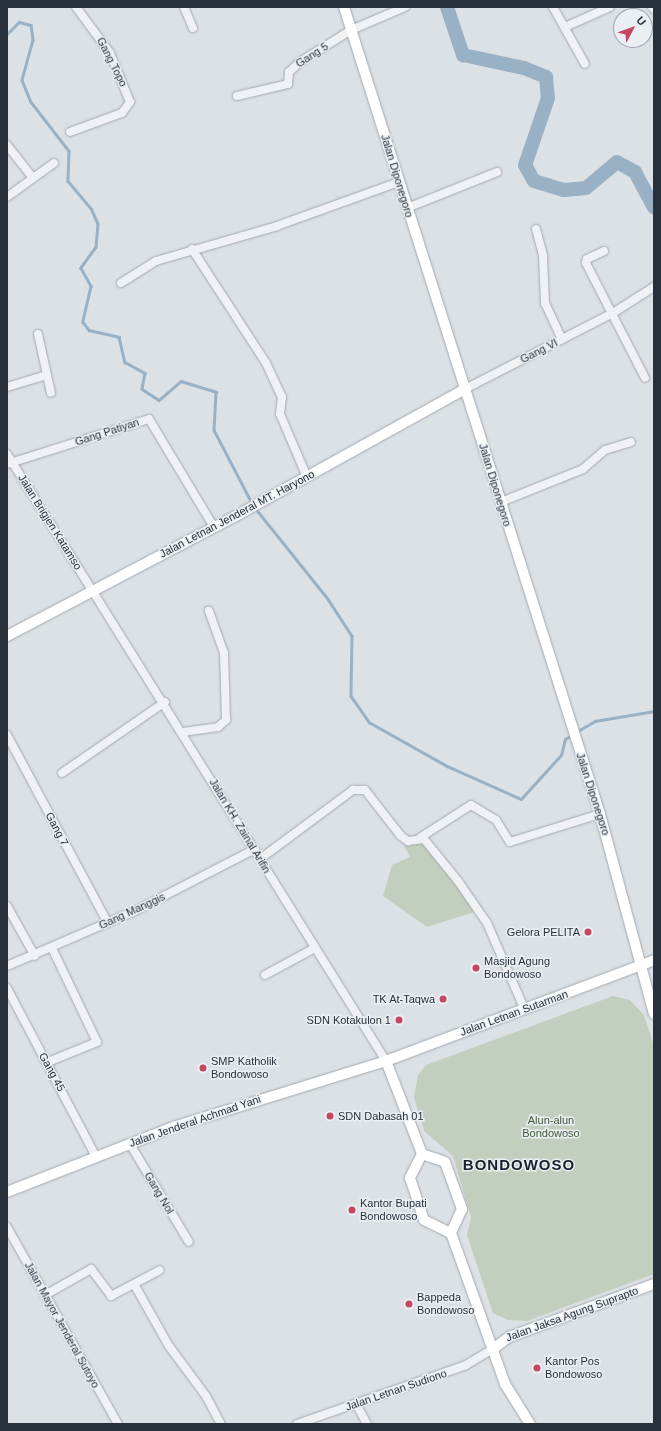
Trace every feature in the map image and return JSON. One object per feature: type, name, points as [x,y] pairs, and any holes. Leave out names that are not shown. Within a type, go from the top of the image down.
[{"type":"main road","name":"Jalan Diponegoro","points":[[344,7],[566,707],[575,740],[600,814],[643,965],[654,1014]]},
{"type":"main road","name":"Jalan Letnan Jenderal MT. Haryono","points":[[7,636],[245,511],[465,389]]},
{"type":"main road","name":"Jalan Letnan Sutarman","points":[[386,1061],[654,960]]},
{"type":"main road","name":"Jalan Jenderal Achmad Yani","points":[[7,1192],[232,1106],[386,1061]]},
{"type":"main road","points":[[386,1061],[422,1154],[410,1178],[424,1220],[451,1233]]},
{"type":"main road","points":[[422,1154],[445,1162],[462,1209],[451,1233],[505,1384],[530,1424]]},
{"type":"main road","name":"Jalan Jaksa Agung Suprapto","points":[[492,1349],[509,1337],[654,1284]]},
{"type":"street","name":"Gang Topo","points":[[70,132],[122,113],[130,102],[110,53],[76,7]]},
{"type":"street","points":[[184,7],[194,28]]},
{"type":"street","points":[[351,30],[405,7]]},
{"type":"street","points":[[553,7],[585,64]]},
{"type":"street","points":[[565,27],[610,7]]},
{"type":"street","name":"Gang 5","points":[[237,96],[288,84],[292,68],[351,30]]},
{"type":"street","points":[[7,145],[33,178]]},
{"type":"street","points":[[8,196],[54,163]]},
{"type":"street","points":[[407,208],[497,172]]},
{"type":"street","points":[[121,283],[156,261],[192,249],[277,226],[399,182]]},
{"type":"street","points":[[536,230],[543,256],[545,303],[562,339]]},
{"type":"street","points":[[192,249],[266,363],[282,397],[280,414],[307,477]]},
{"type":"street","points":[[604,251],[587,259],[586,263],[646,378]]},
{"type":"street","name":"Gang VI","points":[[465,389],[613,313],[654,287]]},
{"type":"street","points":[[38,334],[51,393]]},
{"type":"street","points":[[7,387],[47,375]]},
{"type":"street","name":"Gang Patiyan","points":[[10,464],[149,419],[214,527]]},
{"type":"street","points":[[501,502],[583,469],[605,450],[631,442]]},
{"type":"street","name":"Jalan Brigjen Katamso","points":[[7,454],[10,464],[94,591]]},
{"type":"street","name":"Jalan KH. Zainal Arifin","points":[[94,591],[165,702],[260,859],[386,1061]]},
{"type":"street","points":[[183,732],[218,727],[226,720],[224,653],[210,610]]},
{"type":"street","points":[[62,773],[165,702]]},
{"type":"street","name":"Gang 7","points":[[7,735],[108,923]]},
{"type":"street","points":[[260,859],[358,788],[368,793],[404,840],[421,837],[471,805],[496,820],[510,842],[600,814]]},
{"type":"street","points":[[421,837],[483,916],[524,1008]]},
{"type":"street","name":"Gang Manggis","points":[[7,966],[35,956],[108,923],[255,850]]},
{"type":"street","points":[[7,906],[35,956]]},
{"type":"street","points":[[48,1062],[97,1042],[52,948]]},
{"type":"street","points":[[265,975],[315,948]]},
{"type":"street","name":"Gang 45","points":[[7,988],[48,1062],[96,1157]]},
{"type":"street","name":"Gang Nol","points":[[130,1144],[189,1242]]},
{"type":"street","name":"Jalan Mayor Jenderal Sutoyo","points":[[7,1227],[118,1424]]},
{"type":"street","points":[[45,1295],[91,1269],[112,1296],[160,1270]]},
{"type":"street","points":[[134,1284],[169,1346],[206,1396],[221,1424]]},
{"type":"street","name":"Jalan Letnan Sudiono","points":[[297,1424],[466,1365],[492,1349]]},
{"type":"street","points":[[356,1404],[367,1424]]},
{"type":"green space","points":[[418,840],[451,872],[474,912],[427,927],[383,896],[392,865],[410,857],[404,846]]},
{"type":"green space","name":"Alun-alun Bondowoso","points":[[613,996],[630,1000],[644,1015],[654,1046],[654,1274],[527,1321],[508,1320],[493,1313],[467,1235],[471,1217],[453,1156],[424,1131],[414,1097],[418,1075],[426,1065]]},
{"type":"waterway","points":[[447,7],[463,55],[524,68],[546,77],[548,98],[525,165],[534,181],[564,190],[586,188],[617,162],[635,172],[654,207]]},
{"type":"waterway","points":[[7,34],[19,22],[31,25],[33,40],[22,80],[31,102],[69,151],[68,181],[91,208],[98,224],[96,247],[81,268],[91,286],[83,322],[89,330],[119,337],[125,362],[145,373],[142,389],[159,400],[181,381],[216,392],[214,430],[253,505]]},
{"type":"waterway","points":[[256,509],[328,599],[352,636],[351,696],[369,722],[447,766],[521,799],[561,755],[565,739],[572,735]]},
{"type":"waterway","points":[[576,732],[595,721],[654,711]]},
{"type":"place","name":"Gelora PELITA","points":[[588,932]]},
{"type":"place","name":"Masjid Agung Bondowoso","points":[[476,968]]},
{"type":"place","name":"TK At-Taqwa","points":[[443,999]]},
{"type":"place","name":"SDN Kotakulon 1","points":[[399,1020]]},
{"type":"place","name":"SMP Katholik Bondowoso","points":[[203,1068]]},
{"type":"place","name":"SDN Dabasah 01","points":[[330,1116]]},
{"type":"place","name":"Kantor Bupati Bondowoso","points":[[352,1210]]},
{"type":"place","name":"Bappeda Bondowoso","points":[[409,1304]]},
{"type":"place","name":"Kantor Pos Bondowoso","points":[[537,1368]]},
{"type":"district","name":"BONDOWOSO","points":[[519,1165]]}]
